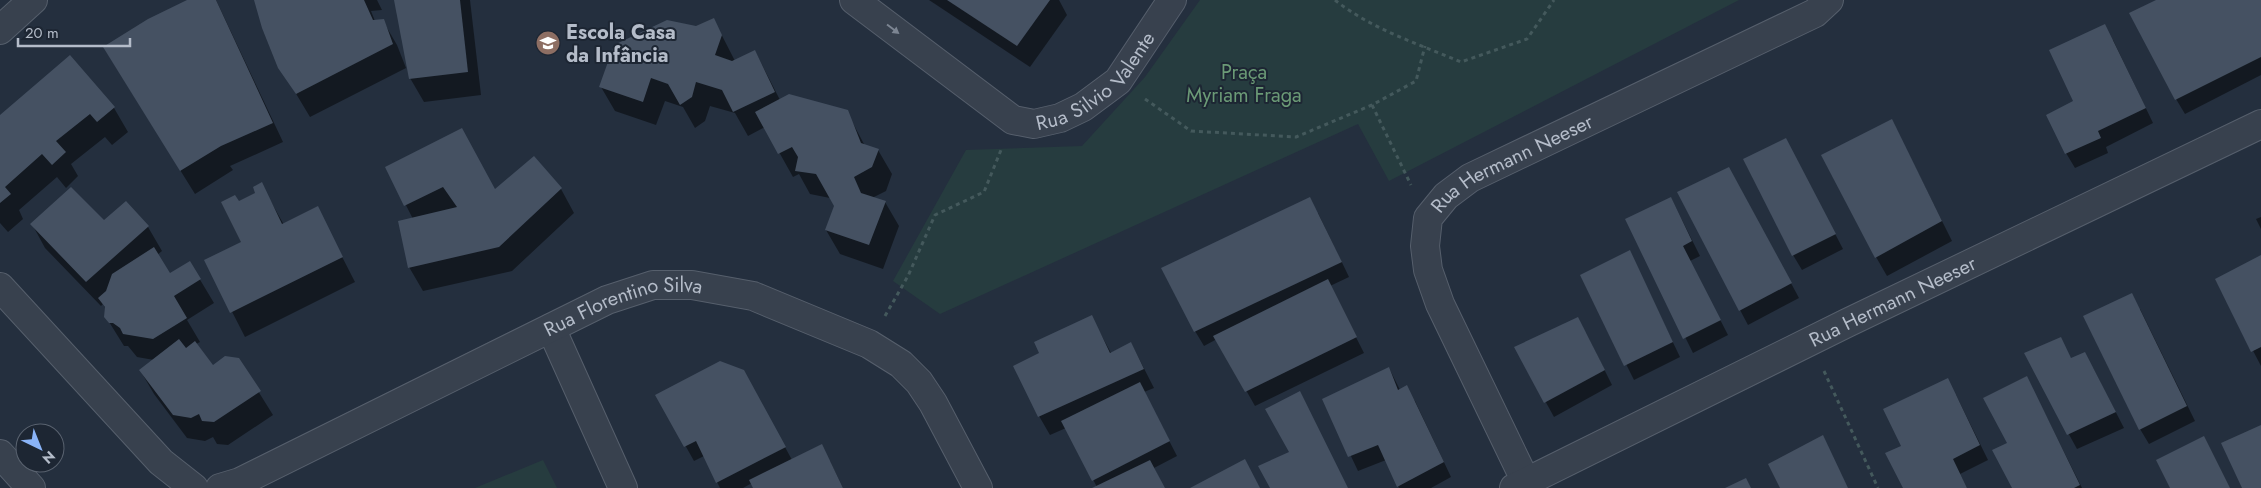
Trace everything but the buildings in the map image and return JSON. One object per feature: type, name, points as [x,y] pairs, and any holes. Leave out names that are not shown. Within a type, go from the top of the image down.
[{"type":"street","points":[[0,30],[33,0]]},
{"type":"street","name":"Rua Silvio Valente","points":[[854,0],[1013,120],[1034,124],[1060,118],[1083,108],[1118,81],[1172,0]]},
{"type":"street","name":"Rua Hermann Neeser","points":[[1829,0],[1815,13],[1470,178],[1446,196],[1428,218],[1425,246],[1428,270],[1440,304],[1520,485],[1847,323],[2261,124]]},
{"type":"street","name":"Rua Florentino Silva","points":[[220,488],[240,482],[607,300],[653,286],[692,285],[753,296],[869,344],[901,364],[919,382],[933,403],[978,488]]},
{"type":"street","points":[[0,287],[161,462],[194,488]]},
{"type":"street","points":[[551,328],[623,488]]},
{"type":"street","points":[[0,454],[30,488]]},
{"type":"path","points":[[1335,0],[1345,8],[1372,23],[1461,62],[1527,39],[1554,0]]},
{"type":"path","points":[[1118,81],[1191,131],[1296,138],[1372,105],[1416,81],[1425,46]]},
{"type":"path","points":[[1372,105],[1428,218]]},
{"type":"path","points":[[869,344],[908,276],[935,215],[984,192],[1013,120]]},
{"type":"path","points":[[1829,382],[1878,488]]},
{"type":"green space","name":"Praça Myriam Fraga","points":[[1200,0],[1739,0],[1389,181],[1358,124],[940,314],[893,281],[966,150],[1082,146],[1145,77]]},
{"type":"green space","points":[[543,460],[557,488],[475,488]]},
{"type":"place","name":"Escola Casa da Infância","points":[[548,43]]}]
